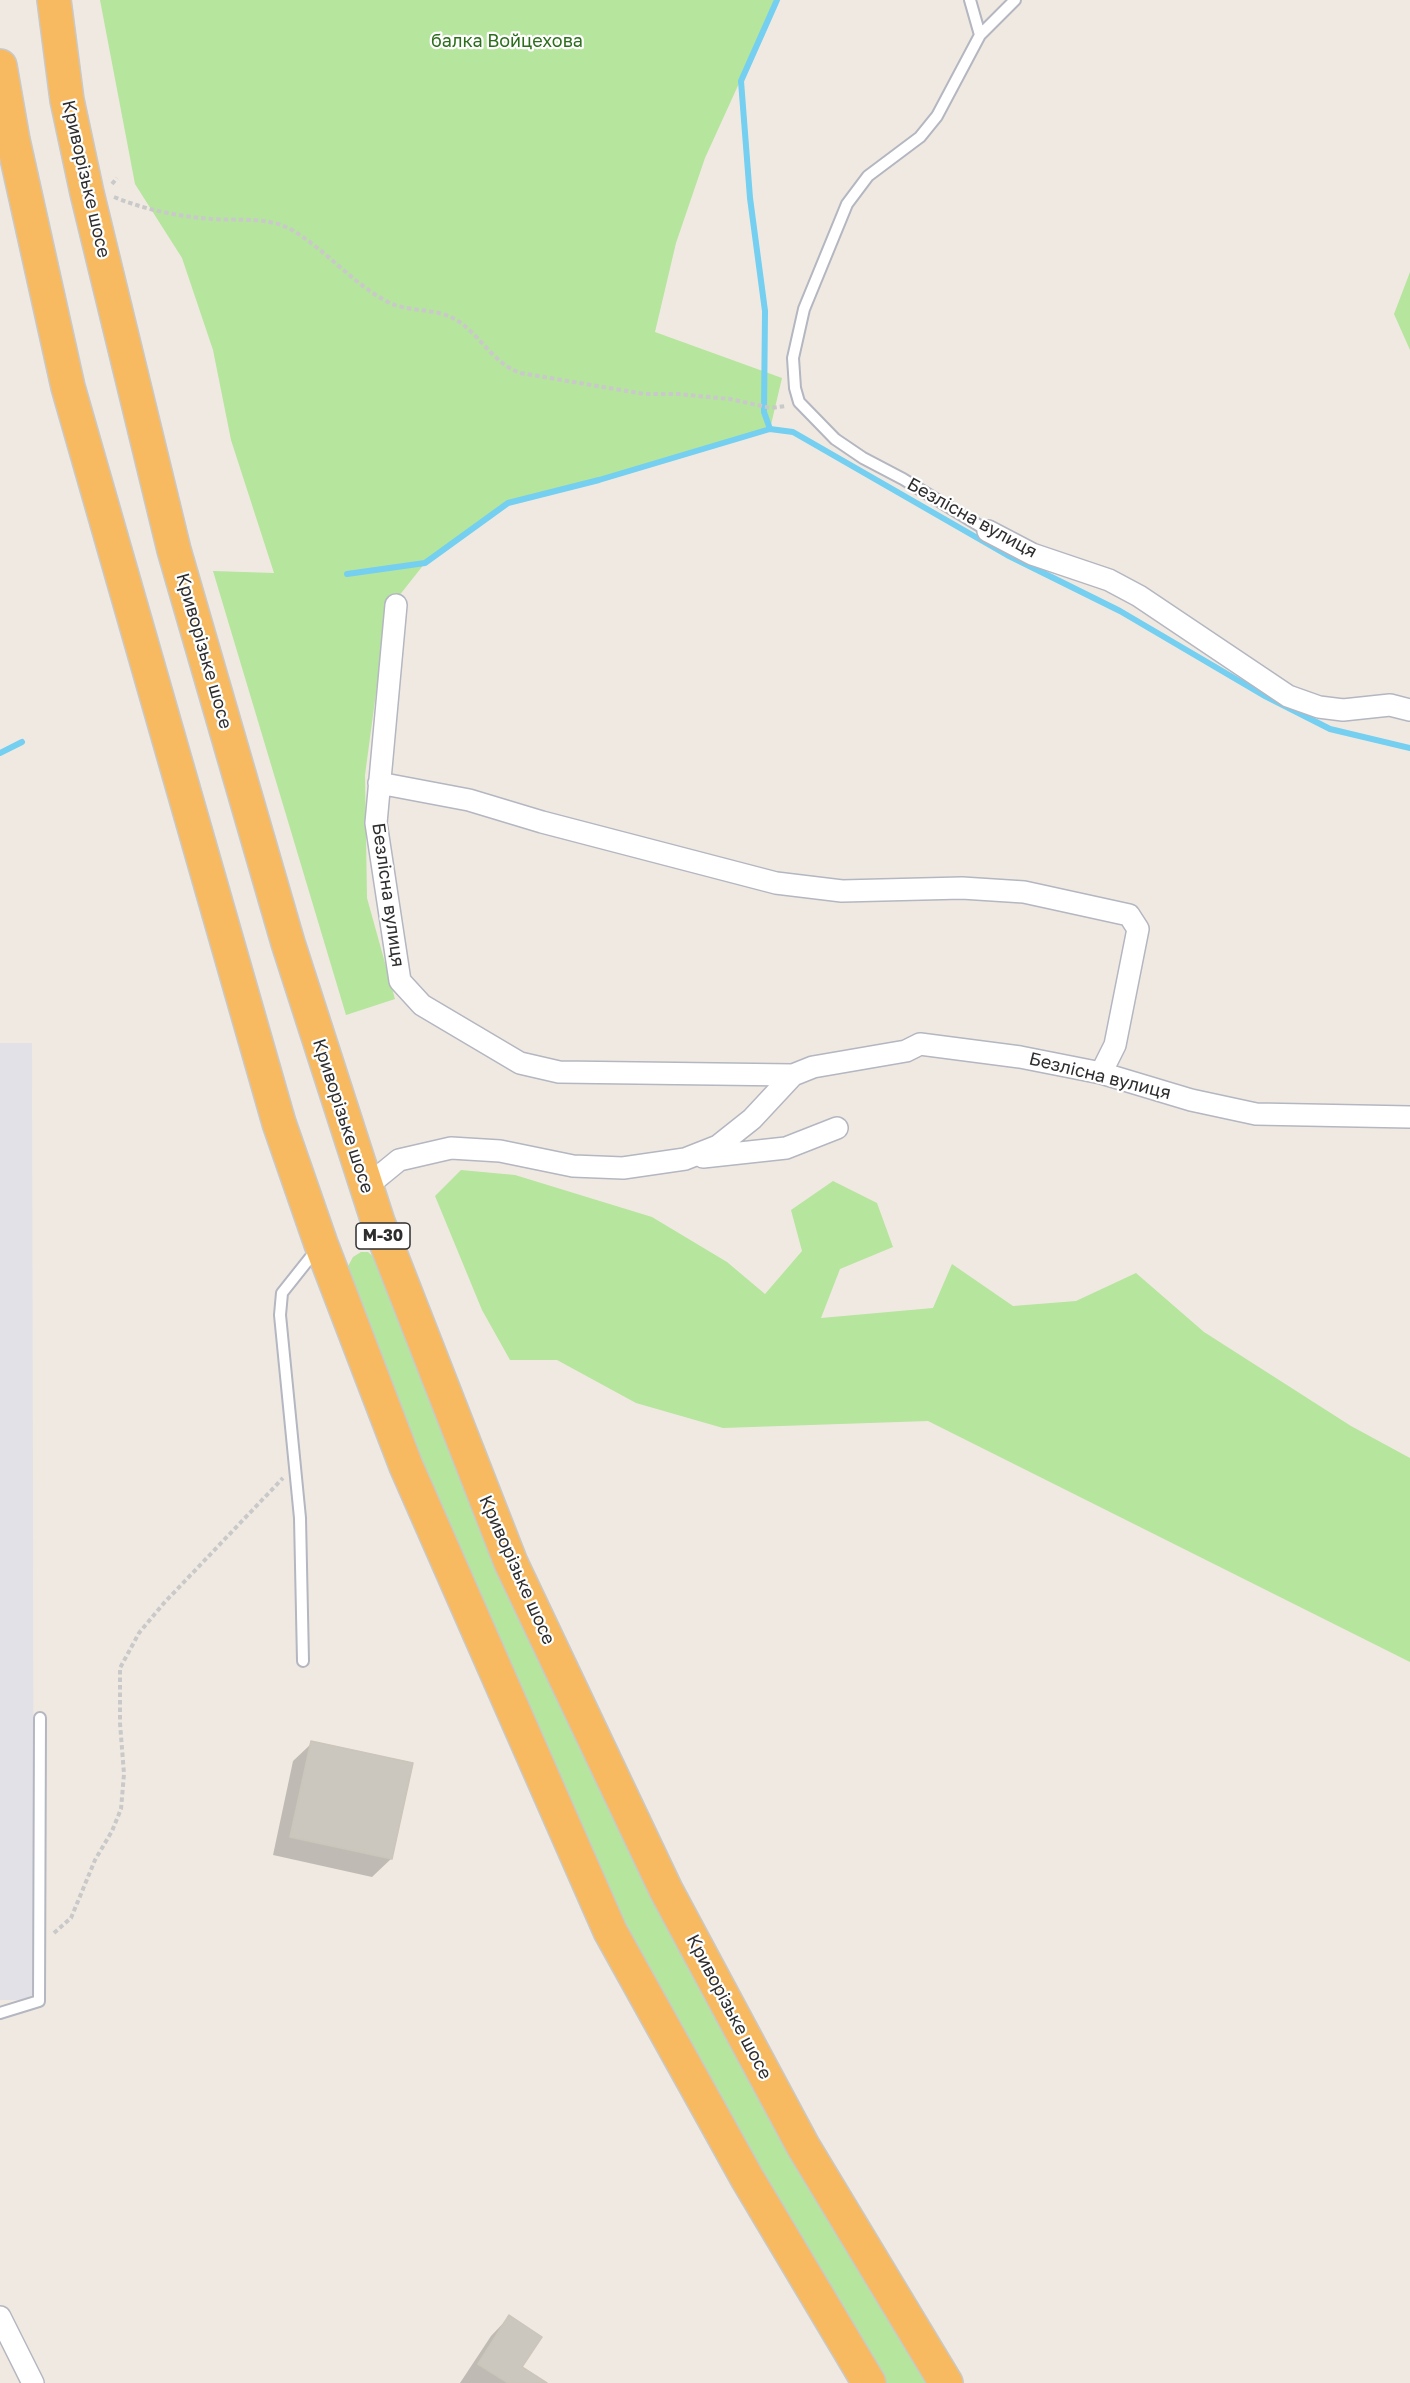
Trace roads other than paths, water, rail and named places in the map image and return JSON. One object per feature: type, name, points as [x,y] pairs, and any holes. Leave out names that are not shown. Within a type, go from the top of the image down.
[{"type":"highway","name":"Криворізьке шосе","points":[[54,0],[67,100],[87,193],[174,550],[288,943],[366,1187],[511,1563],[666,1890],[803,2146],[946,2383]]},
{"type":"highway","points":[[0,66],[7,141],[68,387],[279,1123],[321,1244],[406,1467],[610,1931],[747,2178],[869,2383]]},
{"type":"street","name":"Безлісна вулиця","points":[[988,531],[1032,554],[1109,580],[1139,596],[1288,696],[1318,707],[1335,709],[1390,705],[1410,710]]},
{"type":"street","name":"Безлісна вулиця","points":[[396,605],[376,823],[400,981],[422,1005],[520,1063],[559,1072],[793,1075]]},
{"type":"street","points":[[379,783],[469,800],[542,822],[776,883],[842,891],[962,888],[1024,892],[1130,915],[1138,929],[1115,1045],[1101,1073]]},
{"type":"street","name":"Безлісна вулиця","points":[[366,1187],[399,1160],[452,1148],[500,1151],[573,1166],[623,1168],[685,1159],[718,1146],[752,1119],[793,1075],[813,1066],[906,1051],[920,1044],[1020,1056],[1101,1073],[1191,1100],[1256,1114],[1410,1117]]},
{"type":"street","points":[[685,1159],[786,1148],[837,1128]]},
{"type":"street","points":[[0,2317],[33,2383]]},
{"type":"lane","points":[[970,0],[980,35],[1015,0]]},
{"type":"lane","name":"Безлісна вулиця","points":[[980,35],[937,116],[926,130],[868,176],[847,204],[804,309],[793,358],[795,388],[799,402],[835,438],[863,458],[903,479],[988,531]]},
{"type":"lane","points":[[303,1661],[300,1518],[280,1316],[282,1293],[321,1244]]},
{"type":"lane","points":[[0,2013],[39,2001],[40,1718]]},
{"type":"waterway","points":[[347,574],[425,563],[508,503],[599,480],[770,429],[764,412],[765,311],[750,198],[741,81],[777,0]]},
{"type":"waterway","points":[[770,429],[793,432],[1007,555],[1120,611],[1263,695],[1330,729],[1410,748]]},
{"type":"waterway","points":[[0,753],[22,742]]},
{"type":"park label","name":"балка Войцехова","points":[[507,41]]}]
